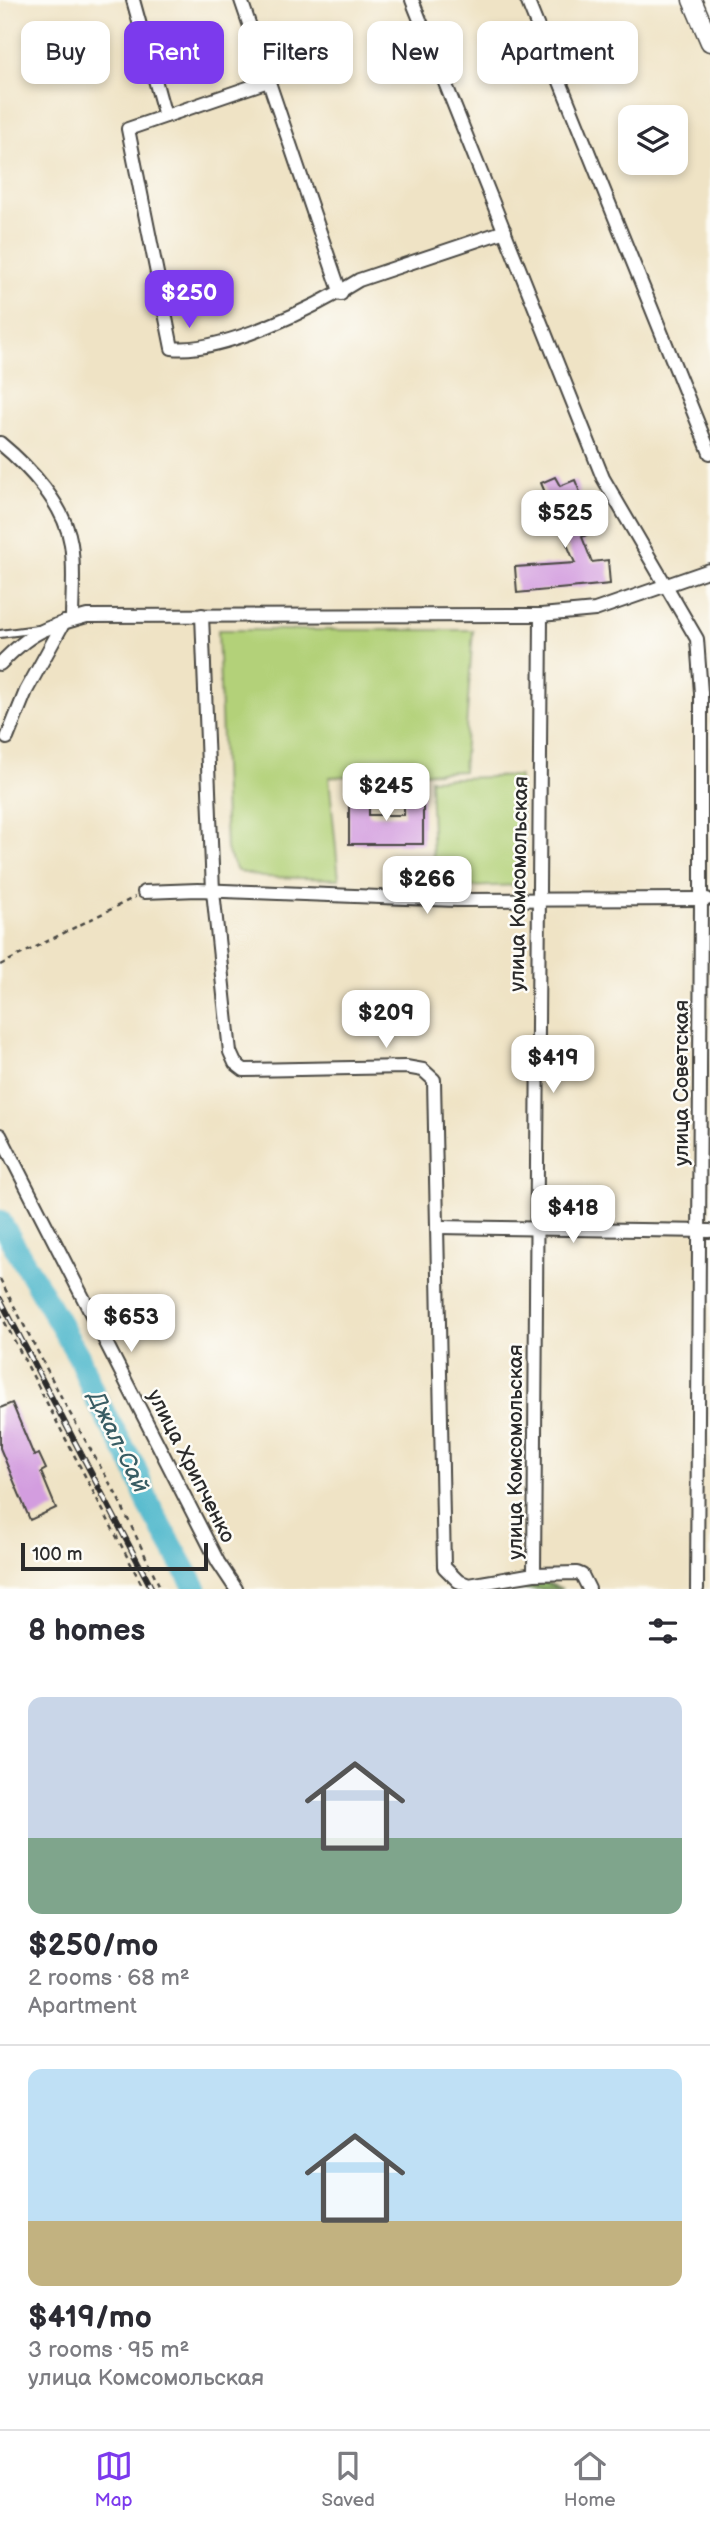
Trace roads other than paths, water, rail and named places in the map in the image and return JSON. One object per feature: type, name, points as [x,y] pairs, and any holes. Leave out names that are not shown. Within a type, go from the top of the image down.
[{"type":"main road","points":[[692,0],[710,42]]},
{"type":"street","points":[[133,0],[165,116]]},
{"type":"street","points":[[241,0],[248,21]]},
{"type":"street","name":"улица Советская","points":[[412,0],[603,478],[697,639],[701,693],[706,899],[704,1230],[697,1589]]},
{"type":"street","points":[[527,0],[710,453]]},
{"type":"street","points":[[259,84],[130,127],[128,132],[172,348],[240,337],[341,293],[359,280],[505,231]]},
{"type":"street","points":[[269,84],[341,293]]},
{"type":"street","points":[[0,443],[17,457],[45,491],[68,531],[72,554],[68,621],[26,691],[7,738]]},
{"type":"street","points":[[0,664],[40,629],[101,614],[541,615],[594,610],[710,570]]},
{"type":"street","points":[[202,615],[213,891],[227,1039],[244,1070],[406,1067],[423,1070],[433,1080],[444,1567],[458,1581],[469,1585],[534,1574],[577,1573],[582,1575],[589,1589]]},
{"type":"street","name":"улица Комсомольская","points":[[534,1574],[541,615]]},
{"type":"street","points":[[144,892],[213,891],[457,900],[706,899]]},
{"type":"street","name":"улица Хрипченко","points":[[0,1135],[218,1562],[236,1589]]},
{"type":"street","points":[[437,1227],[704,1230]]},
{"type":"lane","points":[[0,634],[40,629]]},
{"type":"waterway","name":"Джал-Сай","points":[[0,1221],[79,1357],[95,1397],[135,1468],[150,1507],[196,1589]]},
{"type":"railway","points":[[0,1299],[152,1589]]}]
